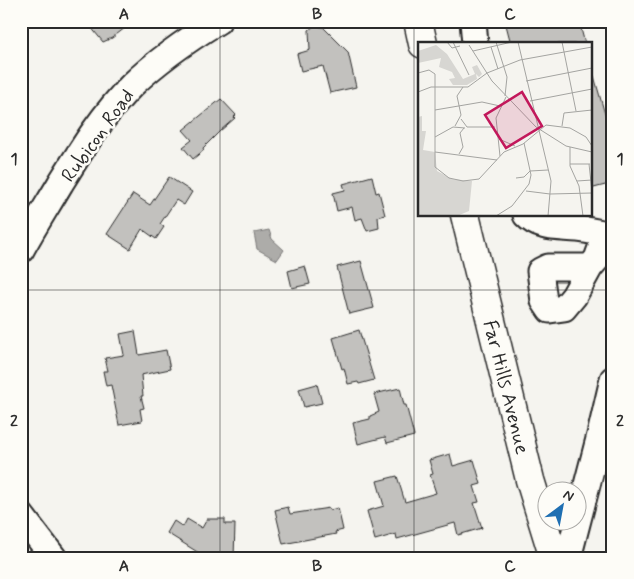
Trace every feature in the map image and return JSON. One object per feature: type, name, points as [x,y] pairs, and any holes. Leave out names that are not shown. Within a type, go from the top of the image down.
[{"type":"main road","points":[[418,21],[423,42]]},
{"type":"main road","name":"Far Hills Avenue","points":[[465,216],[530,480],[554,558]]},
{"type":"street","name":"Rubicon Road","points":[[24,237],[78,154],[130,87],[172,52],[218,21]]},
{"type":"street","points":[[473,21],[475,42]]},
{"type":"street","points":[[527,216],[539,225],[609,234],[597,259],[590,267]]},
{"type":"street","points":[[568,558],[609,410],[613,379]]},
{"type":"street","points":[[21,515],[54,558]]},
{"type":"shaded area","points":[[269,230],[272,239],[284,250],[277,260],[257,249],[254,233]]},
{"type":"building","points":[[86,21],[134,21],[112,38],[103,42]]},
{"type":"building","points":[[505,21],[579,21],[584,42],[510,42]]},
{"type":"building","points":[[314,26],[323,27],[348,52],[356,87],[330,93],[323,66],[301,71],[297,54],[310,50],[309,30]]},
{"type":"building","points":[[592,76],[594,76],[613,142],[613,183],[592,188]]},
{"type":"building","points":[[221,99],[236,115],[235,118],[193,159],[183,147],[192,140],[183,130]]},
{"type":"building","points":[[372,176],[376,193],[379,192],[385,215],[378,217],[379,228],[367,231],[362,218],[355,220],[352,207],[337,211],[333,193],[345,190],[343,184]]},
{"type":"building","points":[[169,177],[192,192],[184,205],[176,200],[160,224],[164,227],[156,239],[142,229],[130,249],[107,234],[133,194],[150,205]]},
{"type":"building","points":[[361,261],[374,308],[349,314],[337,267]]},
{"type":"building","points":[[305,266],[310,284],[292,288],[288,271]]},
{"type":"building","points":[[359,330],[374,380],[359,384],[358,382],[348,384],[333,338]]},
{"type":"building","points":[[135,331],[139,355],[166,350],[170,369],[141,375],[143,396],[141,396],[144,408],[140,409],[142,421],[119,425],[111,385],[106,386],[103,371],[108,371],[105,358],[124,355],[120,334]]},
{"type":"building","points":[[317,384],[322,403],[304,407],[299,389]]},
{"type":"building","points":[[400,388],[414,436],[387,443],[385,437],[358,444],[353,423],[370,419],[370,416],[379,412],[374,394]]},
{"type":"building","points":[[450,454],[453,466],[474,460],[481,484],[474,486],[479,502],[474,503],[482,528],[458,535],[455,523],[397,539],[396,534],[375,540],[367,511],[384,506],[377,481],[397,476],[405,502],[436,493],[430,475],[433,474],[429,460]]},
{"type":"building","points":[[288,507],[290,514],[338,508],[343,530],[335,532],[336,534],[283,544],[275,510]]},
{"type":"building","points":[[187,519],[202,528],[207,519],[225,519],[225,524],[235,524],[234,558],[207,558],[167,533],[174,521],[183,527]]}]
